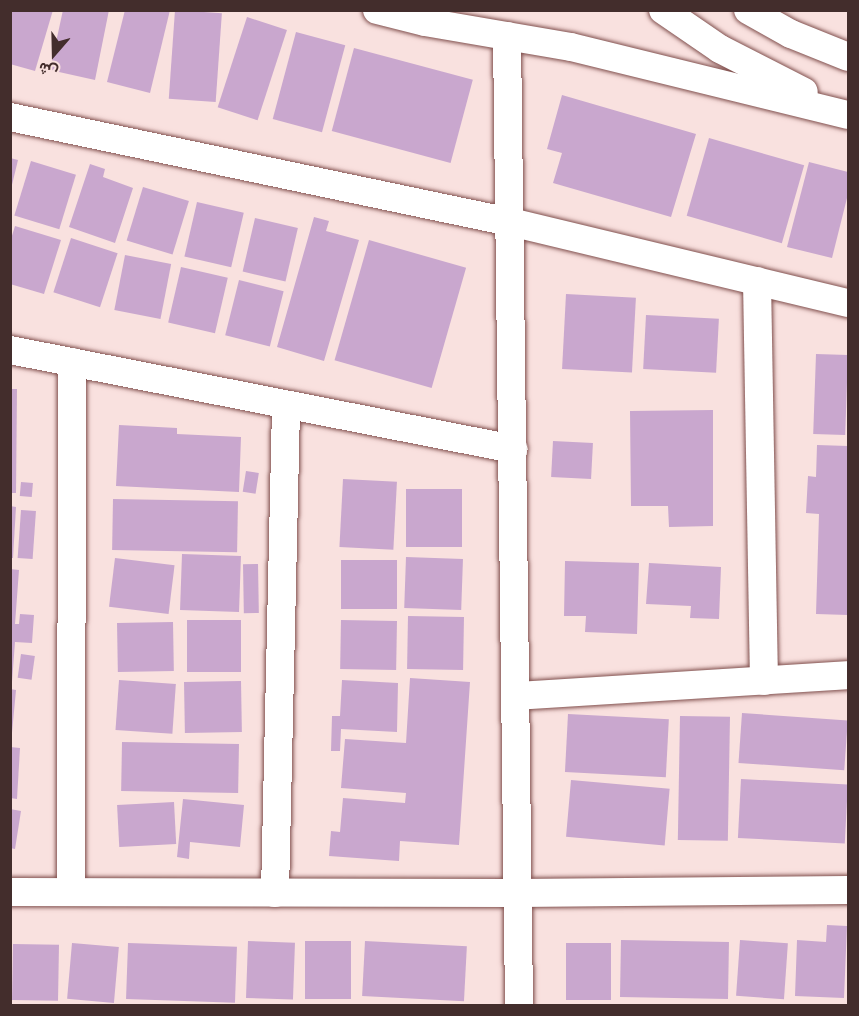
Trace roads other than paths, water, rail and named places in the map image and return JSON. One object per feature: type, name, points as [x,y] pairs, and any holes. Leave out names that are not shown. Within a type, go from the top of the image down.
[{"type":"street","points":[[376,10],[571,47],[849,115]]},
{"type":"street","points":[[663,10],[720,49],[765,73],[849,109]]},
{"type":"street","points":[[757,13],[849,57]]},
{"type":"street","points":[[507,36],[519,1005]]},
{"type":"street","points":[[10,117],[510,222],[849,303]]},
{"type":"street","points":[[757,281],[764,681]]},
{"type":"street","points":[[10,350],[513,449]]},
{"type":"street","points":[[71,892],[72,362]]},
{"type":"street","points":[[275,893],[286,405]]},
{"type":"street","points":[[516,696],[849,675]]},
{"type":"street","points":[[10,892],[518,893],[849,890]]}]
